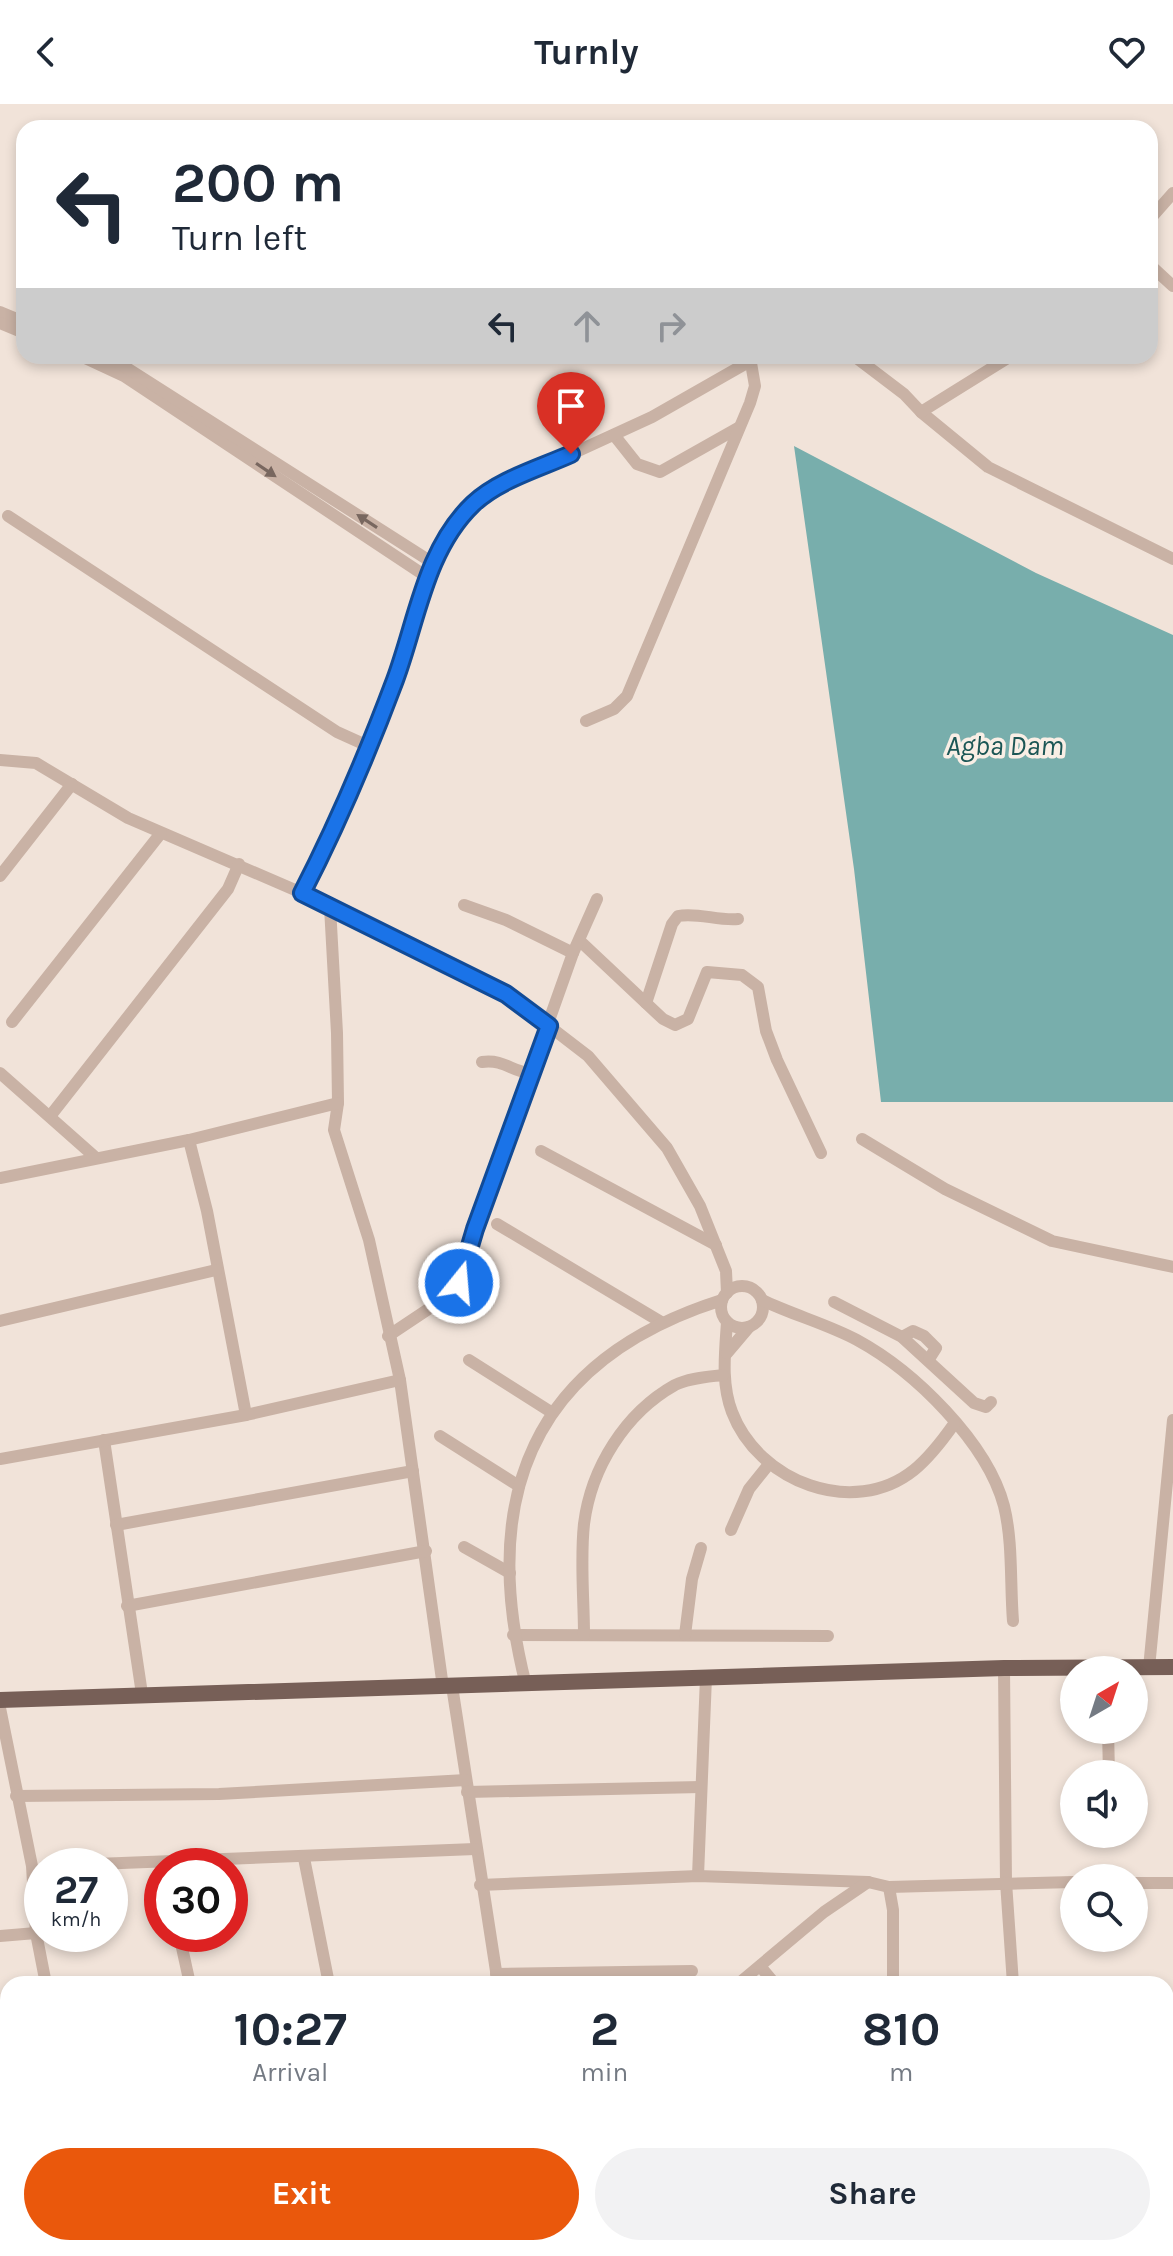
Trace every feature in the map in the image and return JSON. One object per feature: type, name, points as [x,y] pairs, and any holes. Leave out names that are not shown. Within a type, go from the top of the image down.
[{"type":"main road","points":[[1149,1668],[1173,1667]]},
{"type":"main road","points":[[0,1700],[1004,1668],[1060,1669]]},
{"type":"street","points":[[1158,210],[1173,193]]},
{"type":"street","points":[[1158,272],[1173,286]]},
{"type":"street","points":[[98,364],[124,376],[427,577]]},
{"type":"street","points":[[121,364],[433,563]]},
{"type":"street","points":[[302,893],[368,746],[412,634],[433,563],[449,533],[474,503],[506,483],[614,435],[747,364]]},
{"type":"street","points":[[586,721],[614,709],[627,696],[755,386],[755,364]]},
{"type":"street","points":[[865,364],[1005,477],[1173,559]]},
{"type":"street","points":[[921,412],[998,364]]},
{"type":"street","points":[[614,435],[637,464],[660,472],[738,428]]},
{"type":"street","points":[[8,516],[337,732],[368,746]]},
{"type":"street","points":[[0,760],[36,763],[128,818],[302,893],[506,994],[588,1056],[652,1127],[700,1206],[726,1271],[727,1353],[723,1375],[732,1413],[743,1435],[769,1464],[787,1477],[822,1489],[880,1487],[912,1472],[939,1446],[954,1424]]},
{"type":"street","points":[[0,876],[72,784]]},
{"type":"street","points":[[12,1022],[161,833]]},
{"type":"street","points":[[51,1115],[228,889],[239,864]]},
{"type":"street","points":[[388,1336],[451,1294],[459,1283],[475,1229],[573,953],[597,899]]},
{"type":"street","points":[[464,905],[506,920],[573,953]]},
{"type":"street","points":[[330,907],[338,1103],[334,1130],[369,1240],[400,1380],[447,1686],[496,1976]]},
{"type":"street","points":[[646,1003],[672,924],[678,916],[688,914],[720,921],[738,919]]},
{"type":"street","points":[[580,941],[663,1019],[681,1024],[688,1019],[707,972],[742,975],[758,987],[766,1031],[777,1060],[821,1153]]},
{"type":"street","points":[[482,1062],[501,1060],[524,1073],[532,1073]]},
{"type":"street","points":[[0,1073],[95,1157]]},
{"type":"street","points":[[0,1178],[189,1140],[338,1103]]},
{"type":"street","points":[[862,1139],[945,1189],[1052,1241],[1173,1267]]},
{"type":"street","points":[[189,1140],[207,1211],[246,1415]]},
{"type":"street","points":[[541,1151],[716,1245]]},
{"type":"street","points":[[497,1224],[661,1322]]},
{"type":"street","points":[[0,1321],[216,1270]]},
{"type":"street","points":[[726,1271],[742,1286],[756,1291],[762,1300],[787,1314],[857,1340],[903,1371],[935,1398],[984,1464],[1004,1506],[1013,1621]]},
{"type":"street","points":[[526,1685],[513,1635],[510,1573],[514,1502],[551,1412],[593,1365],[661,1322],[698,1311],[742,1286]]},
{"type":"street","points":[[760,1319],[762,1300]]},
{"type":"street","points":[[834,1302],[902,1337],[974,1403],[986,1407],[991,1402]]},
{"type":"street","points":[[698,1311],[740,1328],[749,1327]]},
{"type":"street","points":[[727,1353],[760,1319],[787,1314]]},
{"type":"street","points":[[902,1337],[913,1331],[930,1340],[936,1348],[929,1359]]},
{"type":"street","points":[[903,1371],[917,1350]]},
{"type":"street","points":[[469,1360],[551,1412]]},
{"type":"street","points":[[584,1635],[586,1514],[599,1472],[621,1431],[643,1406],[677,1384],[723,1375]]},
{"type":"street","points":[[0,1459],[246,1415],[400,1380]]},
{"type":"street","points":[[1149,1668],[1169,1522],[1173,1420]]},
{"type":"street","points":[[440,1436],[519,1486]]},
{"type":"street","points":[[104,1440],[142,1694]]},
{"type":"street","points":[[731,1530],[749,1489],[769,1464]]},
{"type":"street","points":[[116,1525],[413,1471]]},
{"type":"street","points":[[464,1547],[510,1573]]},
{"type":"street","points":[[685,1635],[692,1579],[701,1548]]},
{"type":"street","points":[[127,1606],[426,1551]]},
{"type":"street","points":[[513,1635],[828,1636]]},
{"type":"street","points":[[1004,1668],[1006,1882],[1012,1976]]},
{"type":"street","points":[[698,1876],[706,1677]]},
{"type":"street","points":[[0,1708],[16,1796],[34,1848]]},
{"type":"street","points":[[16,1796],[219,1794],[466,1786],[701,1787]]},
{"type":"street","points":[[248,1860],[475,1849]]},
{"type":"street","points":[[304,1858],[327,1976]]},
{"type":"street","points":[[480,1885],[698,1876],[868,1882],[889,1887],[1060,1882]]},
{"type":"street","points":[[748,1976],[824,1912],[868,1882]]},
{"type":"street","points":[[1148,1883],[1173,1883]]},
{"type":"street","points":[[889,1887],[893,1910],[893,1976]]},
{"type":"street","points":[[0,1936],[24,1934]]},
{"type":"street","points":[[40,1952],[44,1976]]},
{"type":"street","points":[[183,1952],[188,1976]]},
{"type":"street","points":[[760,1966],[768,1976]]},
{"type":"street","points":[[570,1976],[692,1971]]},
{"type":"water","name":"Agba Dam","points":[[794,446],[1036,573],[1173,635],[1173,1102],[881,1102],[854,869]]},
{"type":"route","points":[[459,1283],[475,1229],[549,1026],[506,994],[302,893],[392,688],[412,634],[427,577],[449,533],[474,503],[493,490],[571,454]]}]
